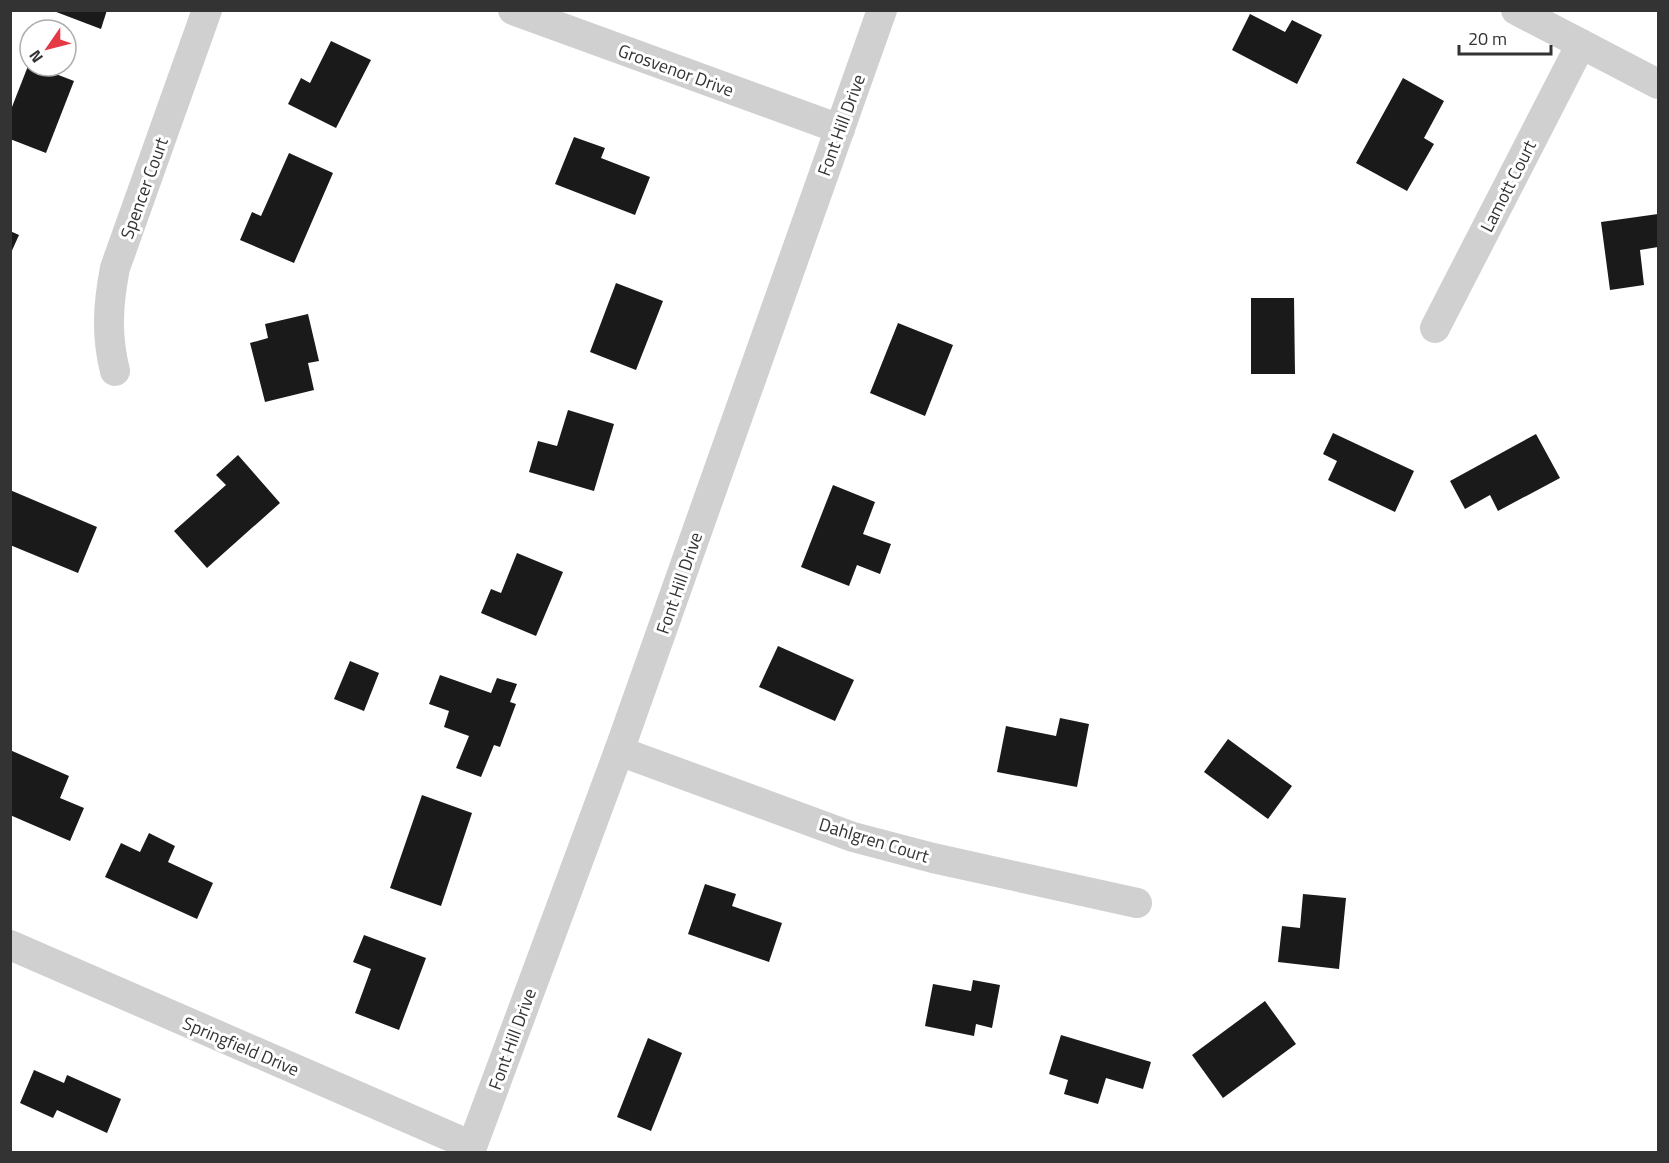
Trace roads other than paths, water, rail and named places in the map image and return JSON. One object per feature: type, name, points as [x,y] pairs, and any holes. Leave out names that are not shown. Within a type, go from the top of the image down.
[{"type":"street","name":"Spencer Court","points":[[115,371],[108,343],[108,305],[116,268],[207,10]]},
{"type":"street","name":"Grosvenor Drive","points":[[513,10],[840,129]]},
{"type":"street","name":"Font Hill Drive","points":[[471,1149],[619,752],[882,10]]},
{"type":"street","points":[[1516,10],[1659,84]]},
{"type":"street","name":"Lamott Court","points":[[1435,328],[1581,44]]},
{"type":"street","name":"Dahlgren Court","points":[[619,752],[853,837],[933,858],[1137,903]]},
{"type":"street","name":"Springfield Drive","points":[[10,945],[471,1149]]}]
